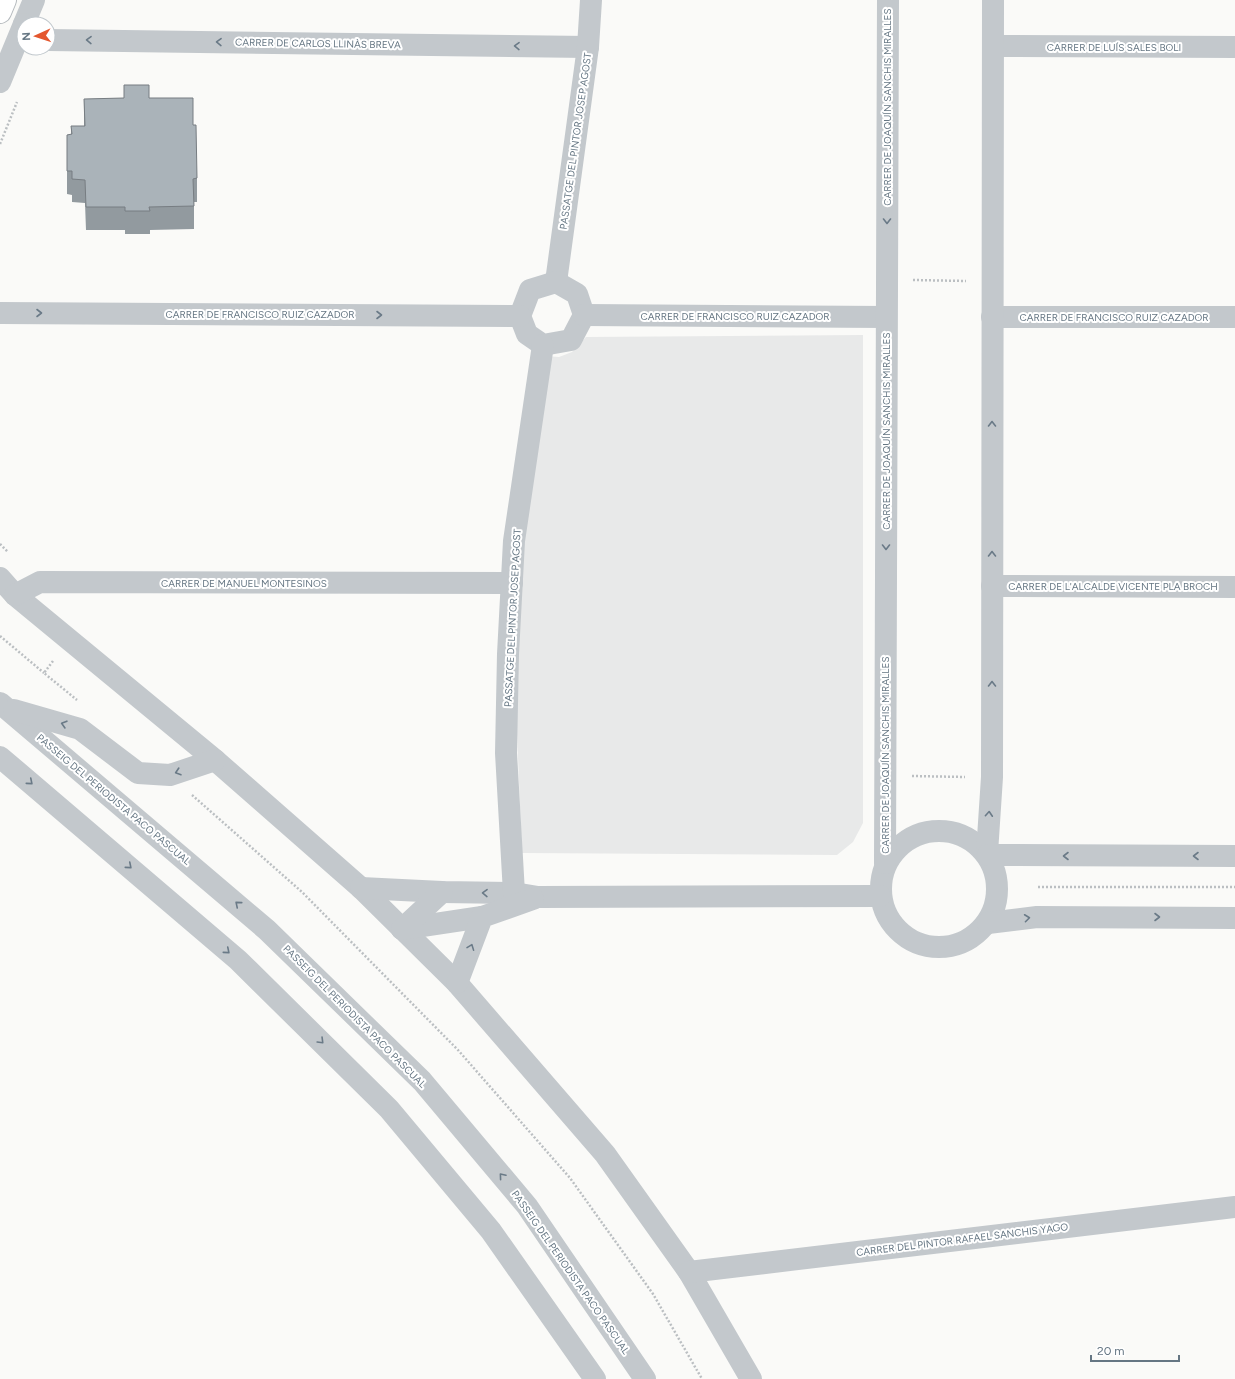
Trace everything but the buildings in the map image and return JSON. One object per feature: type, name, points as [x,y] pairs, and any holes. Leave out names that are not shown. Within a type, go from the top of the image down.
[{"type":"main road","points":[[0,12],[5,0]]},
{"type":"street","points":[[28,16],[34,0]]},
{"type":"street","name":"PASSATGE DEL PINTOR JOSEP AGOST","points":[[556,282],[588,47],[591,0]]},
{"type":"street","name":"CARRER DE JOAQUÍN SANCHIS MIRALLES","points":[[885,863],[888,0]]},
{"type":"street","points":[[988,923],[998,889],[987,854],[992,777],[993,0]]},
{"type":"street","name":"CARRER DE CARLOS LLINÀS BREVA","points":[[56,40],[588,47]]},
{"type":"street","points":[[0,82],[16,46]]},
{"type":"street","name":"CARRER DE LUÍS SALES BOLI","points":[[993,46],[1235,47]]},
{"type":"street","points":[[556,282],[577,294],[584,315],[571,340],[543,345],[527,334],[520,316],[530,290],[556,282]]},
{"type":"street","name":"CARRER DE FRANCISCO RUIZ CAZADOR","points":[[0,313],[520,316]]},
{"type":"street","name":"CARRER DE FRANCISCO RUIZ CAZADOR","points":[[584,315],[886,317]]},
{"type":"street","name":"CARRER DE FRANCISCO RUIZ CAZADOR","points":[[992,317],[1235,317]]},
{"type":"street","name":"PASSATGE DEL PINTOR JOSEP AGOST","points":[[514,893],[506,753],[508,654],[514,541],[543,345]]},
{"type":"street","points":[[0,578],[15,594],[70,638],[215,760],[361,888],[457,984],[606,1154],[689,1272],[751,1379]]},
{"type":"street","name":"CARRER DE MANUEL MONTESINOS","points":[[15,594],[40,582],[512,583]]},
{"type":"street","name":"CARRER DE L'ALCALDE VICENTE PLA BROCH","points":[[992,586],[1235,587]]},
{"type":"street","name":"PASSEIG DEL PERIODISTA PACO PASCUAL","points":[[3,705],[80,729],[138,773],[170,775],[215,760]]},
{"type":"street","name":"PASSEIG DEL PERIODISTA PACO PASCUAL","points":[[3,705],[267,930],[422,1081],[527,1206],[645,1379]]},
{"type":"street","points":[[0,757],[238,960],[389,1109],[491,1231],[595,1379]]},
{"type":"street","points":[[1235,856],[987,854],[953,831],[914,835],[885,863],[880,896],[894,929],[925,947],[961,945],[988,923],[1037,917],[1235,918]]},
{"type":"street","points":[[361,888],[442,892],[514,893],[538,897],[880,896]]},
{"type":"street","points":[[402,929],[442,892]]},
{"type":"street","points":[[402,929],[482,917],[538,897]]},
{"type":"street","points":[[457,984],[482,917]]},
{"type":"street","name":"CARRER DEL PINTOR RAFAEL SANCHIS YAGO","points":[[689,1272],[1235,1207]]},
{"type":"path","points":[[887,279],[993,281]]},
{"type":"path","points":[[0,636],[80,702]]},
{"type":"path","points":[[44,673],[70,638]]},
{"type":"path","points":[[170,775],[302,892],[458,1050],[570,1178],[653,1294],[702,1379]]},
{"type":"path","points":[[885,775],[992,777]]},
{"type":"path","points":[[1037,917],[1038,887],[1235,887]]},
{"type":"shaded area","points":[[863,335],[863,823],[853,842],[837,855],[522,853],[517,734],[516,651],[523,540],[546,356],[559,357],[572,352],[586,337]]}]
